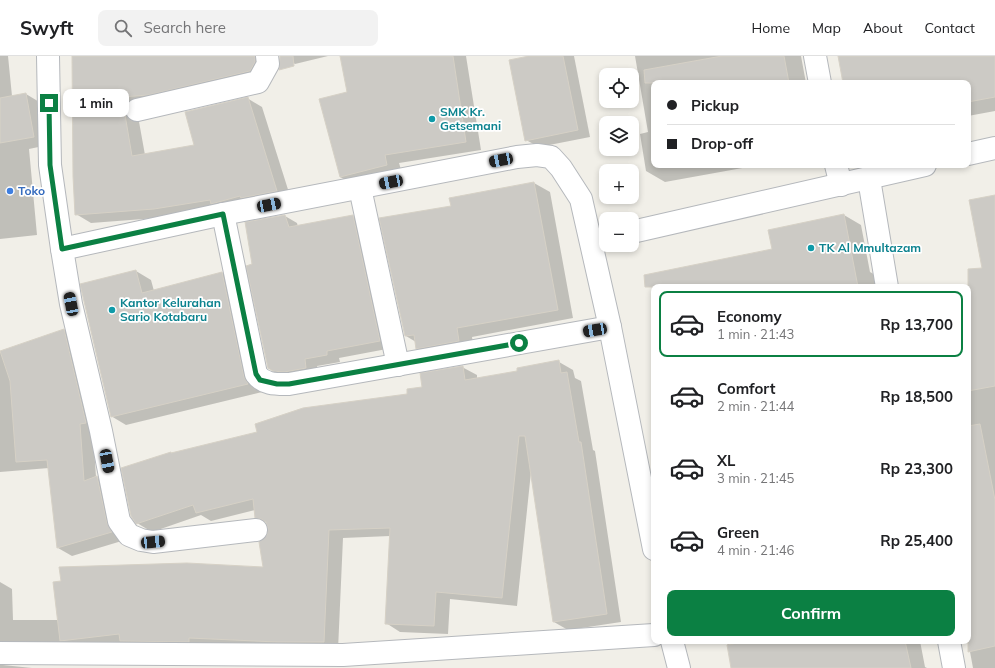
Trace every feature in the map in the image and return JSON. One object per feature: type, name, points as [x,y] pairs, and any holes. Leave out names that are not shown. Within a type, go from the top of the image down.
[{"type":"street","points":[[48,56],[50,165],[62,249],[71,304],[101,431],[119,521],[129,535],[141,540],[153,542],[256,530]]},
{"type":"street","points":[[137,110],[258,82],[268,64],[267,56]]},
{"type":"street","points":[[815,56],[819,80]]},
{"type":"street","points":[[971,153],[995,148]]},
{"type":"street","points":[[62,249],[223,214],[517,157],[537,154],[550,157],[561,168],[581,199],[598,239],[610,327],[651,534]]},
{"type":"street","points":[[639,230],[838,175],[868,179],[913,168]]},
{"type":"street","points":[[868,179],[886,284]]},
{"type":"street","points":[[360,188],[398,365]]},
{"type":"street","points":[[223,214],[256,374],[260,380],[273,384],[289,384],[610,327]]},
{"type":"street","points":[[0,653],[343,655],[651,635]]},
{"type":"street","points":[[673,644],[678,668]]},
{"type":"street","points":[[950,644],[954,668]]},
{"type":"building","points":[[72,56],[255,56],[255,62],[250,71],[148,95],[122,97],[132,156],[194,145],[185,112],[248,97],[277,191],[241,198],[240,196],[211,204],[210,200],[154,209],[75,215],[73,176]]},
{"type":"building","points":[[280,56],[293,56],[294,66],[279,70]]},
{"type":"building","points":[[340,56],[453,56],[466,142],[385,155],[387,165],[340,177],[319,99],[347,92]]},
{"type":"building","points":[[529,56],[563,56],[578,130],[525,141],[509,60]]},
{"type":"building","points":[[722,56],[784,56],[788,80],[651,80],[651,83],[645,83],[644,70]]},
{"type":"building","points":[[838,56],[995,56],[995,97],[971,101],[971,80],[842,80]]},
{"type":"building","points":[[26,93],[34,137],[0,143],[0,98]]},
{"type":"building","points":[[534,182],[558,310],[457,328],[459,341],[416,349],[414,335],[405,336],[379,218],[451,206],[449,198]]},
{"type":"building","points":[[995,195],[995,386],[971,390],[971,284],[968,284],[968,269],[982,268],[969,200]]},
{"type":"building","points":[[844,214],[857,284],[651,284],[651,287],[645,287],[644,275],[772,249],[768,230]]},
{"type":"building","points":[[285,215],[289,227],[353,215],[380,341],[327,351],[327,355],[305,359],[306,368],[284,372],[273,371],[268,368],[246,266],[252,264],[245,222]]},
{"type":"building","points":[[136,270],[142,293],[222,272],[244,377],[248,384],[111,417],[80,284]]},
{"type":"building","points":[[64,329],[86,423],[80,424],[84,481],[97,476],[107,523],[112,532],[57,548],[47,460],[16,462],[10,381],[0,351]]},
{"type":"building","points":[[559,360],[561,373],[567,372],[579,442],[581,442],[607,614],[553,622],[525,436],[519,436],[502,598],[436,592],[434,626],[385,624],[390,528],[329,530],[324,642],[277,642],[189,638],[189,642],[120,641],[119,634],[60,641],[53,582],[61,581],[59,567],[187,563],[263,567],[259,542],[267,535],[268,528],[266,522],[255,518],[253,499],[196,513],[193,505],[136,524],[131,516],[121,468],[171,452],[257,432],[255,424],[303,408],[407,394],[407,389],[422,387],[420,373],[463,366],[465,380],[517,371],[517,368]]},
{"type":"building","points":[[980,424],[995,500],[995,646],[968,652],[968,644],[971,644],[971,426]]},
{"type":"building","points":[[906,644],[911,668],[731,668],[727,645]]},
{"type":"place","name":"SMK Kr. Getsemani","points":[[432,119]]},
{"type":"place","name":"Toko","points":[[10,191]]},
{"type":"place","name":"TK Al Mmultazam","points":[[811,248]]},
{"type":"place","name":"Kantor Kelurahan Sario Kotabaru","points":[[112,310]]},
{"type":"route","points":[[49,103],[50,165],[62,249],[223,214],[256,374],[260,380],[268,383],[289,384],[519,343]]}]
